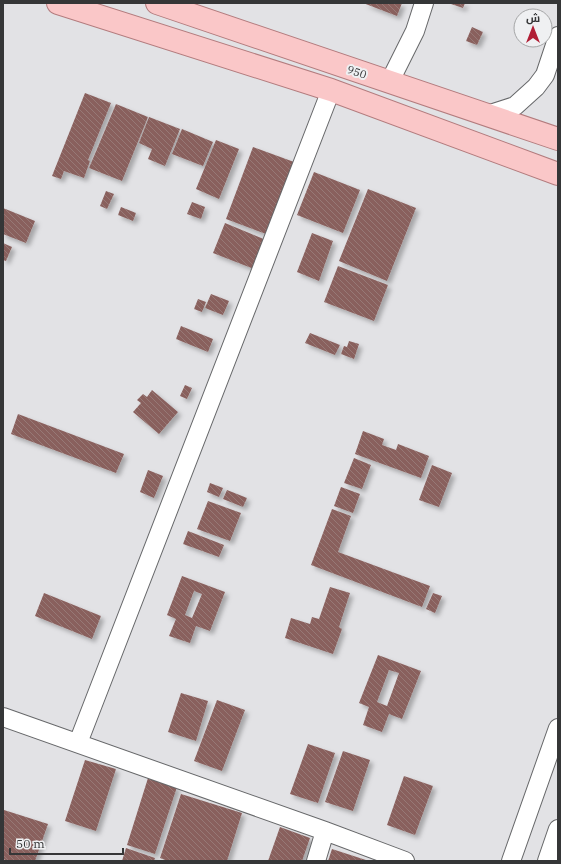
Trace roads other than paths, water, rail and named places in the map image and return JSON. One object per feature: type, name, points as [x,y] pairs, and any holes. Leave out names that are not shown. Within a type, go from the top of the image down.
[{"type":"main road","points":[[58,3],[332,90],[558,174]]},
{"type":"main road","name":"950","points":[[166,4],[390,83],[558,139]]},
{"type":"street","points":[[390,83],[415,31],[424,3]]},
{"type":"street","points":[[487,115],[515,106],[536,87],[545,75],[558,36]]},
{"type":"street","points":[[78,743],[332,90]]},
{"type":"street","points":[[3,717],[325,831],[405,861]]},
{"type":"street","points":[[511,861],[558,728]]},
{"type":"street","points":[[547,861],[558,829]]},
{"type":"street","points":[[316,861],[325,831]]}]
